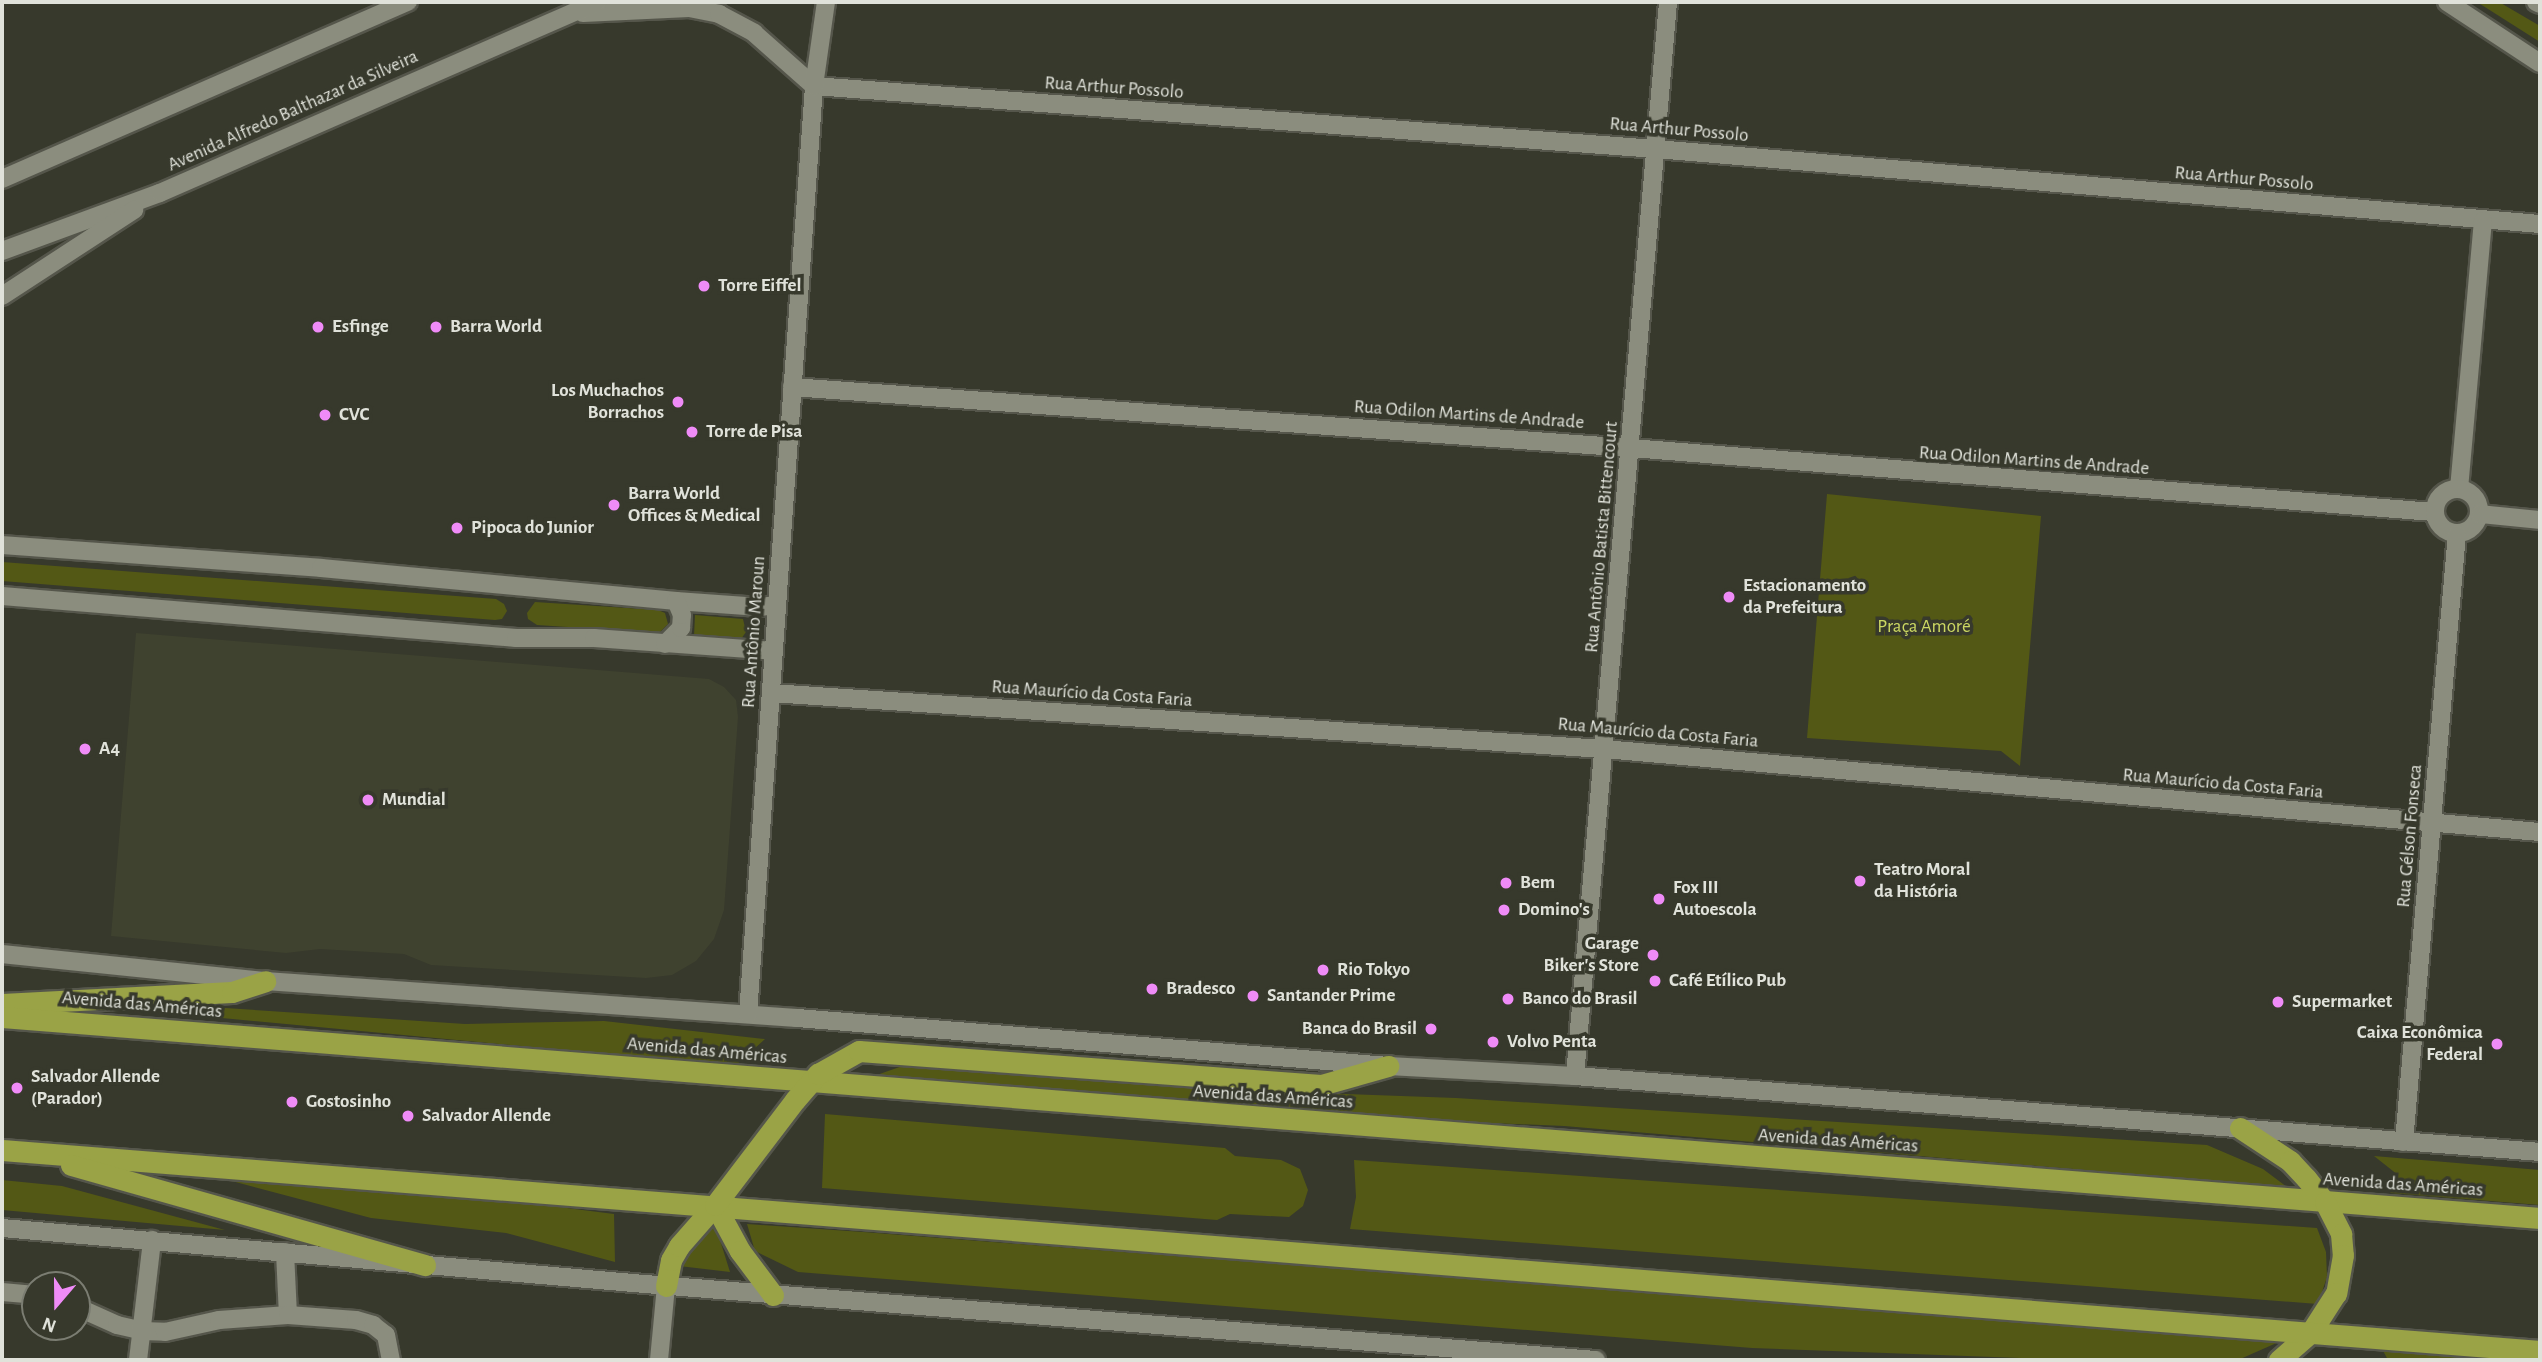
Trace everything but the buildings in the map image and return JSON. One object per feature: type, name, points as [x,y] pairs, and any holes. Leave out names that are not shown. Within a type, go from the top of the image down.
[{"type":"highway","points":[[2,1004],[232,992],[264,981]]},
{"type":"highway","name":"Avenida das Américas","points":[[2,1017],[2540,1218]]},
{"type":"highway","points":[[666,1286],[671,1261],[679,1246],[715,1205],[810,1082],[859,1051],[1321,1085],[1388,1066]]},
{"type":"highway","points":[[2240,1128],[2290,1161],[2325,1202],[2337,1223],[2343,1255],[2336,1293],[2312,1332],[2279,1360]]},
{"type":"highway","points":[[2,1150],[2540,1351]]},
{"type":"highway","points":[[26,1152],[425,1265]]},
{"type":"highway","points":[[715,1205],[740,1251],[773,1294]]},
{"type":"street","points":[[2,179],[408,2]]},
{"type":"street","name":"Avenida Alfredo Balthazar da Silveira","points":[[2,251],[160,192],[597,2]]},
{"type":"street","name":"Rua Antônio Maroun","points":[[748,1014],[814,86],[826,2]]},
{"type":"street","name":"Rua Antônio Batista Bittencourt","points":[[1575,1076],[1668,2]]},
{"type":"street","points":[[2447,2],[2540,63]]},
{"type":"street","points":[[572,14],[689,8],[719,15],[754,33],[814,86]]},
{"type":"street","name":"Rua Arthur Possolo","points":[[814,86],[1656,149],[2540,224]]},
{"type":"street","points":[[2,296],[160,192]]},
{"type":"street","points":[[2459,489],[2483,220]]},
{"type":"street","name":"Rua Odilon Martins de Andrade","points":[[792,387],[1631,448],[2434,512]]},
{"type":"street","points":[[2459,489],[2470,494],[2477,502],[2480,514],[2472,528],[2457,534],[2441,528],[2434,512],[2438,500],[2447,492],[2459,489]]},
{"type":"street","points":[[2480,514],[2540,520]]},
{"type":"street","name":"Rua Gélson Fonseca","points":[[2404,1142],[2457,534]]},
{"type":"street","points":[[2,545],[321,568],[676,601],[760,607],[777,605]]},
{"type":"street","points":[[2,596],[516,638],[594,638],[774,651]]},
{"type":"street","points":[[665,644],[681,628],[682,615],[676,601]]},
{"type":"street","name":"Rua Maurício da Costa Faria","points":[[771,693],[1604,748],[2540,832]]},
{"type":"street","name":"Avenida das Américas","points":[[2,954],[264,981],[748,1014],[1388,1066],[1575,1076],[2540,1152]]},
{"type":"street","points":[[2,1228],[666,1286],[1596,1360]]},
{"type":"street","points":[[138,1360],[152,1240]]},
{"type":"street","points":[[285,1252],[288,1315]]},
{"type":"street","points":[[659,1360],[666,1286]]},
{"type":"street","points":[[2,1292],[21,1294]]},
{"type":"street","points":[[91,1313],[117,1325],[142,1331],[165,1332],[219,1320],[288,1315],[356,1320],[373,1325],[386,1335],[391,1360]]},
{"type":"shaded area","name":"Mundial","points":[[136,633],[709,679],[724,687],[736,700],[738,717],[724,910],[714,939],[696,961],[672,975],[646,978],[431,965],[404,954],[320,949],[286,953],[111,936]]},
{"type":"green space","points":[[2477,2],[2499,2],[2540,26],[2540,42]]},
{"type":"green space","name":"Praça Amoré","points":[[1827,494],[2041,516],[2020,766],[2001,751],[1807,738]]},
{"type":"green space","points":[[2,562],[496,599],[504,604],[507,611],[502,619],[495,620],[2,581]]},
{"type":"green space","points":[[535,602],[658,610],[665,613],[668,624],[659,633],[537,625],[528,619],[527,613]]},
{"type":"green space","points":[[695,615],[743,619],[746,632],[741,639],[694,636]]},
{"type":"green space","points":[[210,1007],[465,1024],[604,1021],[765,1039],[735,1066],[158,1012]]},
{"type":"green space","points":[[911,1063],[1291,1092],[1456,1098],[2207,1145],[2263,1169],[2287,1187],[1564,1126],[1398,1119],[871,1077]]},
{"type":"green space","points":[[825,1114],[1225,1148],[1235,1156],[1281,1160],[1300,1169],[1308,1190],[1303,1206],[1289,1217],[1230,1214],[1217,1220],[822,1188]]},
{"type":"green space","points":[[2374,1156],[2540,1170],[2540,1205],[2390,1193],[2398,1175]]},
{"type":"green space","points":[[1354,1160],[2317,1228],[2326,1252],[2327,1277],[2318,1304],[1350,1229],[1356,1197]]},
{"type":"green space","points":[[213,1176],[432,1191],[614,1214],[615,1262],[506,1233],[371,1218]]},
{"type":"green space","points":[[2,1180],[62,1186],[225,1230],[2,1210]]},
{"type":"green space","points":[[705,1223],[715,1224],[730,1272],[679,1266]]},
{"type":"green space","points":[[747,1224],[2281,1341],[2238,1360],[2074,1360],[1752,1348],[798,1272],[755,1251]]},
{"type":"green space","points":[[2381,1347],[2535,1360],[2388,1360]]},
{"type":"place","name":"Torre Eiffel","points":[[704,286]]},
{"type":"place","name":"Esfinge","points":[[318,327]]},
{"type":"place","name":"Barra World","points":[[436,327]]},
{"type":"place","name":"Los Muchachos Borrachos","points":[[678,402]]},
{"type":"place","name":"CVC","points":[[325,415]]},
{"type":"place","name":"Torre de Pisa","points":[[692,432]]},
{"type":"place","name":"Barra World Offices & Medical","points":[[614,505]]},
{"type":"place","name":"Pipoca do Junior","points":[[457,528]]},
{"type":"place","name":"Estacionamento da Prefeitura","points":[[1729,597]]},
{"type":"place","name":"A4","points":[[85,749]]},
{"type":"place","name":"Mundial","points":[[368,800]]},
{"type":"place","name":"Teatro Moral da História","points":[[1860,881]]},
{"type":"place","name":"Bem","points":[[1506,883]]},
{"type":"place","name":"Fox III Autoescola","points":[[1659,899]]},
{"type":"place","name":"Domino's","points":[[1504,910]]},
{"type":"place","name":"Garage Biker's Store","points":[[1653,955]]},
{"type":"place","name":"Rio Tokyo","points":[[1323,970]]},
{"type":"place","name":"Café Etílico Pub","points":[[1655,981]]},
{"type":"place","name":"Bradesco","points":[[1152,989]]},
{"type":"place","name":"Santander Prime","points":[[1253,996]]},
{"type":"place","name":"Banco do Brasil","points":[[1508,999]]},
{"type":"place","name":"Supermarket","points":[[2278,1002]]},
{"type":"place","name":"Banca do Brasil","points":[[1431,1029]]},
{"type":"place","name":"Volvo Penta","points":[[1493,1042]]},
{"type":"place","name":"Caixa Econômica Federal","points":[[2497,1044]]},
{"type":"place","name":"Salvador Allende (Parador)","points":[[17,1088]]},
{"type":"place","name":"Gostosinho","points":[[292,1102]]},
{"type":"place","name":"Salvador Allende","points":[[408,1116]]}]
